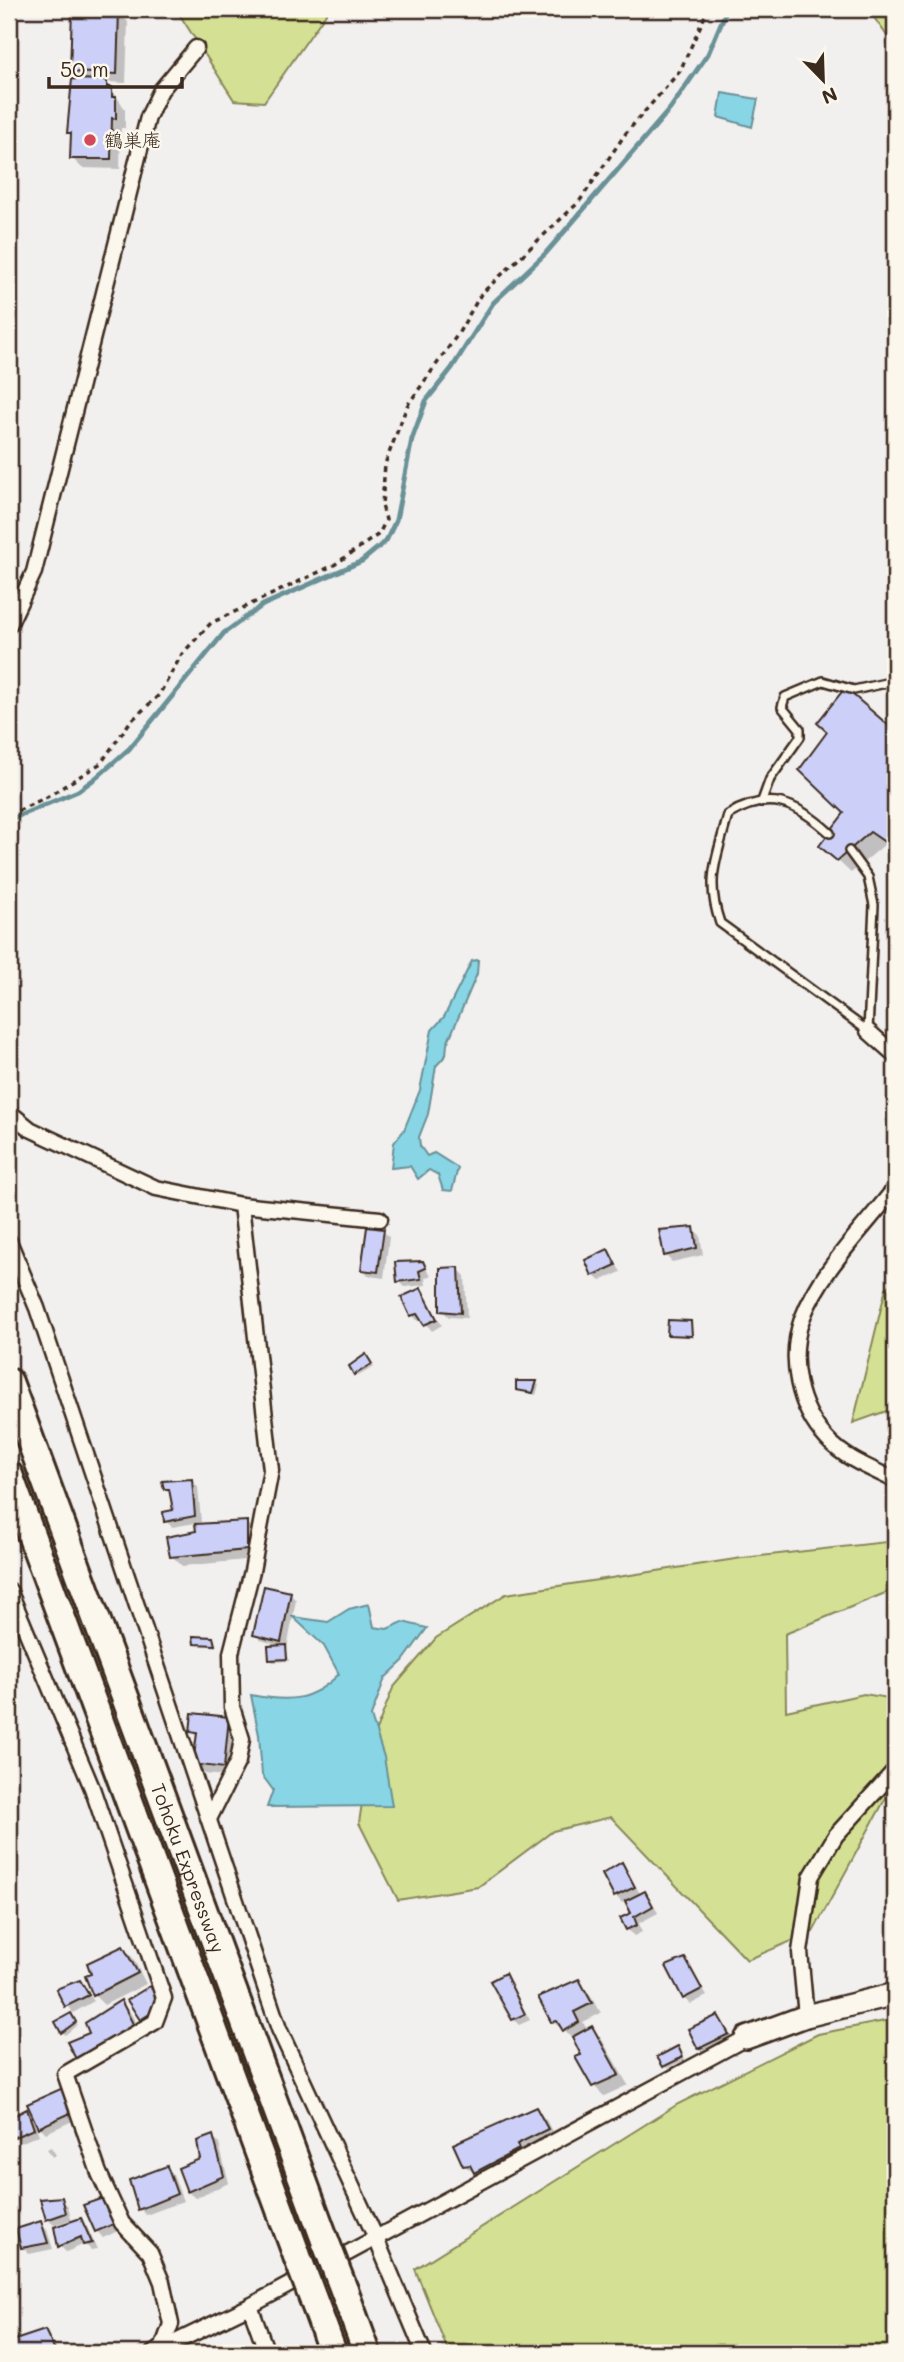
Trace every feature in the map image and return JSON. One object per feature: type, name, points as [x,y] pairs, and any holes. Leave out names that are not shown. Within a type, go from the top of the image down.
[{"type":"highway","name":"Tohoku Expressway","points":[[9,1381],[367,2353]]},
{"type":"highway","name":"Tohoku Expressway","points":[[9,1475],[333,2353]]},
{"type":"street","points":[[9,625],[34,572],[148,117],[161,90],[196,48]]},
{"type":"street","points":[[868,1031],[895,1055]]},
{"type":"street","points":[[9,1112],[30,1129],[156,1188],[241,1205],[380,1219]]},
{"type":"street","points":[[895,1188],[822,1282],[802,1319],[796,1352],[799,1387],[809,1414],[827,1440],[857,1462],[895,1480]]},
{"type":"street","points":[[209,1819],[238,1761],[242,1740],[232,1707],[231,1653],[252,1571],[271,1470],[241,1205]]},
{"type":"street","points":[[9,1241],[42,1321],[279,2029],[375,2236],[424,2353]]},
{"type":"street","points":[[9,1590],[92,1788],[164,1998],[155,2022],[65,2074],[99,2173],[122,2223],[150,2253],[162,2282],[171,2323],[158,2351]]},
{"type":"street","points":[[806,2016],[800,1952],[811,1877],[836,1835],[895,1770]]},
{"type":"street","points":[[158,2351],[250,2306],[375,2236],[746,2038],[806,2016],[895,1994]]},
{"type":"street","points":[[250,2306],[268,2353]]},
{"type":"lane","points":[[762,801],[770,779],[800,737],[800,729],[782,707],[785,697],[823,681],[854,690],[895,681]]},
{"type":"lane","points":[[830,833],[790,803],[748,803],[728,815],[713,872],[711,897],[720,923],[868,1031]]},
{"type":"lane","points":[[849,851],[867,877],[874,905],[868,1031]]},
{"type":"path","points":[[9,815],[47,797],[102,763],[130,722],[159,695],[182,654],[211,623],[334,565],[379,534],[386,520],[382,505],[385,464],[407,406],[458,334],[481,294],[579,202],[626,133],[680,71],[708,9]]},
{"type":"green space","points":[[176,9],[329,9],[264,102],[234,100]]},
{"type":"green space","points":[[868,9],[895,9],[895,47]]},
{"type":"green space","points":[[895,1281],[895,1408],[853,1423],[886,1288]]},
{"type":"green space","points":[[895,1541],[895,1589],[785,1634],[786,1711],[864,1694],[895,1699],[895,1781],[813,1932],[747,1960],[611,1817],[553,1831],[478,1887],[398,1900],[359,1823],[371,1743],[393,1688],[436,1638],[506,1594],[742,1558]]},
{"type":"green space","points":[[895,2019],[895,2353],[449,2353],[415,2269],[678,2104],[818,2034]]},
{"type":"water","points":[[722,93],[758,99],[752,127],[718,117]]},
{"type":"water","points":[[478,960],[477,974],[447,1044],[446,1055],[436,1066],[428,1114],[419,1137],[420,1146],[427,1156],[434,1153],[458,1168],[452,1191],[443,1190],[438,1175],[429,1170],[418,1179],[410,1166],[391,1168],[394,1143],[404,1130],[420,1090],[432,1030],[444,1017],[472,961]]},
{"type":"water","points":[[369,1604],[374,1627],[387,1629],[403,1622],[427,1628],[403,1661],[385,1678],[371,1716],[384,1757],[392,1806],[267,1807],[273,1790],[262,1775],[259,1735],[251,1695],[276,1699],[298,1698],[329,1683],[339,1674],[324,1646],[293,1617],[328,1622],[349,1609]]},
{"type":"building","points":[[72,9],[119,10],[117,74],[70,72]]},
{"type":"building","points":[[72,79],[107,80],[107,87],[112,87],[112,97],[116,97],[116,119],[112,118],[111,159],[70,159],[71,133],[67,133]]},
{"type":"building","points":[[845,688],[895,731],[895,849],[870,832],[837,861],[819,846],[844,813],[799,770],[827,732],[817,723]]},
{"type":"building","points":[[367,1227],[384,1229],[378,1272],[361,1270]]},
{"type":"building","points":[[694,1227],[697,1248],[664,1256],[659,1230]]},
{"type":"building","points":[[608,1249],[616,1265],[592,1276],[585,1260]]},
{"type":"building","points":[[423,1261],[426,1268],[419,1271],[421,1279],[397,1282],[395,1262]]},
{"type":"building","points":[[459,1267],[461,1313],[440,1311],[440,1268]]},
{"type":"building","points":[[421,1288],[437,1319],[424,1325],[417,1314],[410,1316],[401,1297]]},
{"type":"building","points":[[668,1320],[691,1321],[692,1336],[667,1335]]},
{"type":"building","points":[[366,1354],[372,1364],[354,1375],[349,1366]]},
{"type":"building","points":[[516,1381],[537,1381],[533,1393],[516,1390]]},
{"type":"building","points":[[192,1479],[195,1516],[164,1522],[163,1512],[173,1510],[169,1489],[164,1489],[162,1481]]},
{"type":"building","points":[[247,1521],[247,1550],[170,1557],[166,1537],[196,1531],[195,1524]]},
{"type":"building","points":[[264,1586],[291,1592],[281,1642],[253,1635]]},
{"type":"building","points":[[193,1636],[213,1637],[215,1645],[194,1644]]},
{"type":"building","points":[[286,1645],[287,1659],[269,1660],[268,1646]]},
{"type":"building","points":[[192,1713],[229,1717],[224,1768],[193,1764],[197,1733],[190,1732]]},
{"type":"building","points":[[622,1862],[635,1887],[614,1897],[602,1874]]},
{"type":"building","points":[[645,1891],[653,1906],[634,1917],[637,1925],[626,1930],[620,1918],[631,1913],[625,1901]]},
{"type":"building","points":[[123,1946],[138,1973],[93,1996],[85,1976],[91,1974],[87,1963]]},
{"type":"building","points":[[685,1958],[702,1989],[683,1999],[666,1966]]},
{"type":"building","points":[[505,1973],[525,2014],[512,2020],[490,1981]]},
{"type":"building","points":[[579,1979],[592,2003],[574,2012],[579,2022],[563,2031],[557,2021],[551,2022],[538,1997]]},
{"type":"building","points":[[80,1980],[89,1995],[65,2007],[56,1989]]},
{"type":"building","points":[[150,1986],[158,1996],[156,2010],[140,2020],[127,2000]]},
{"type":"building","points":[[121,2000],[134,2026],[76,2059],[67,2042],[89,2033],[85,2023]]},
{"type":"building","points":[[71,2013],[76,2022],[61,2033],[55,2022]]},
{"type":"building","points":[[718,2015],[729,2034],[698,2049],[688,2029]]},
{"type":"building","points":[[592,2026],[619,2075],[592,2087],[575,2057],[581,2055],[572,2037]]},
{"type":"building","points":[[678,2046],[683,2057],[663,2067],[657,2057]]},
{"type":"building","points":[[65,2087],[73,2112],[38,2128],[27,2104]]},
{"type":"building","points":[[536,2107],[548,2129],[517,2144],[519,2149],[474,2173],[470,2165],[463,2166],[453,2144]]},
{"type":"building","points":[[27,2109],[34,2129],[12,2138],[9,2118]]},
{"type":"building","points":[[213,2135],[224,2176],[187,2192],[178,2168],[200,2159],[197,2141]]},
{"type":"building","points":[[167,2166],[177,2194],[138,2210],[129,2180]]},
{"type":"building","points":[[62,2197],[66,2213],[46,2220],[40,2199]]},
{"type":"building","points":[[106,2197],[116,2223],[95,2232],[83,2205]]},
{"type":"building","points":[[81,2218],[92,2243],[83,2245],[81,2237],[58,2247],[54,2227]]},
{"type":"building","points":[[41,2221],[48,2243],[21,2248],[16,2229]]},
{"type":"building","points":[[45,2330],[56,2353],[9,2353],[9,2342]]},
{"type":"waterway","points":[[9,820],[78,791],[97,777],[129,749],[224,633],[263,605],[362,561],[386,541],[396,520],[412,439],[426,401],[452,368],[493,303],[545,254],[670,109],[708,54],[727,9]]},
{"type":"place","name":"鶴巣庵","points":[[90,140]]}]
